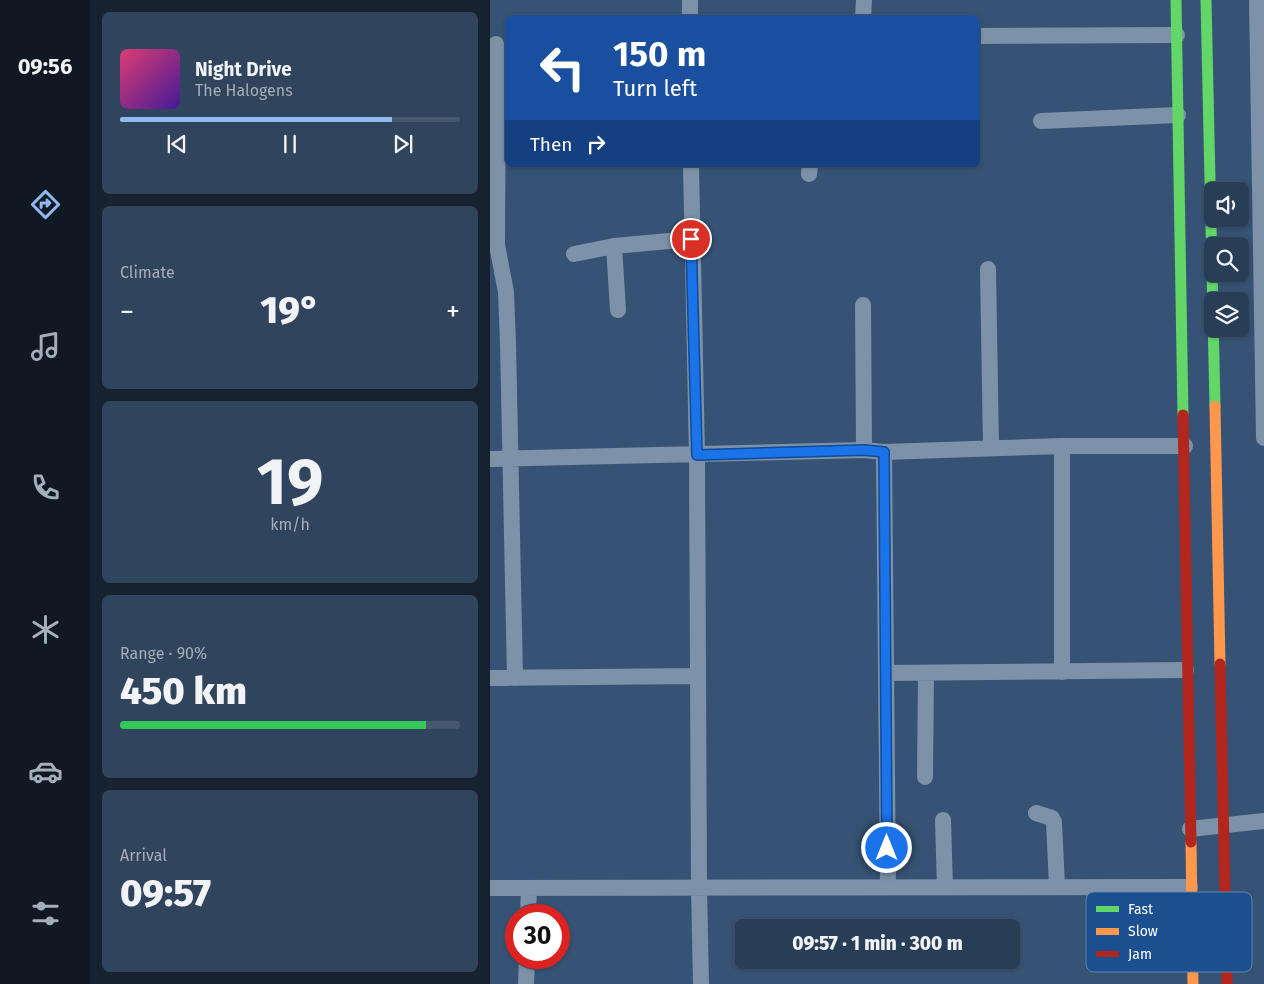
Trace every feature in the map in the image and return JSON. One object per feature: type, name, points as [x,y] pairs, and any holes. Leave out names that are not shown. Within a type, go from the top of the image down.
[{"type":"main road","points":[[1176,0],[1185,446],[1186,670],[1190,892]]},
{"type":"main road","points":[[1206,0],[1230,825],[1229,892]]},
{"type":"street","points":[[690,0],[690,15]]},
{"type":"street","points":[[863,15],[864,0]]},
{"type":"street","points":[[1257,0],[1264,438]]},
{"type":"street","points":[[980,36],[1177,35]]},
{"type":"street","points":[[498,44],[493,245],[506,292],[515,678]]},
{"type":"street","points":[[1041,121],[1178,115]]},
{"type":"street","points":[[691,167],[697,455],[701,984]]},
{"type":"street","points":[[574,254],[614,246],[691,239]]},
{"type":"street","points":[[614,246],[618,310]]},
{"type":"street","points":[[988,269],[991,448]]},
{"type":"street","points":[[863,305],[864,450]]},
{"type":"street","points":[[490,459],[864,450],[884,452],[1062,446],[1185,446]]},
{"type":"street","points":[[1062,446],[1062,672]]},
{"type":"street","points":[[884,452],[888,887]]},
{"type":"street","points":[[886,673],[1186,670]]},
{"type":"street","points":[[925,777],[926,673]]},
{"type":"street","points":[[490,678],[698,676]]},
{"type":"street","points":[[1036,813],[1052,818],[1054,822],[1057,886]]},
{"type":"street","points":[[943,820],[945,887]]},
{"type":"street","points":[[1190,829],[1264,821]]},
{"type":"street","points":[[490,888],[1190,887]]},
{"type":"street","points":[[528,904],[529,888]]},
{"type":"street","points":[[526,984],[527,969]]},
{"type":"traffic: fast","points":[[1176,0],[1183,415]]},
{"type":"traffic: fast","points":[[1206,0],[1215,406]]},
{"type":"traffic: slow","points":[[1215,406],[1220,664]]},
{"type":"traffic: slow","points":[[1191,842],[1192,892]]},
{"type":"traffic: slow","points":[[1193,972],[1193,984]]},
{"type":"traffic: jam","points":[[1183,415],[1191,842]]},
{"type":"traffic: jam","points":[[1220,664],[1225,892]]},
{"type":"traffic: jam","points":[[1227,972],[1227,984]]},
{"type":"route","points":[[691,239],[697,455],[864,450],[884,452],[887,848]]}]
